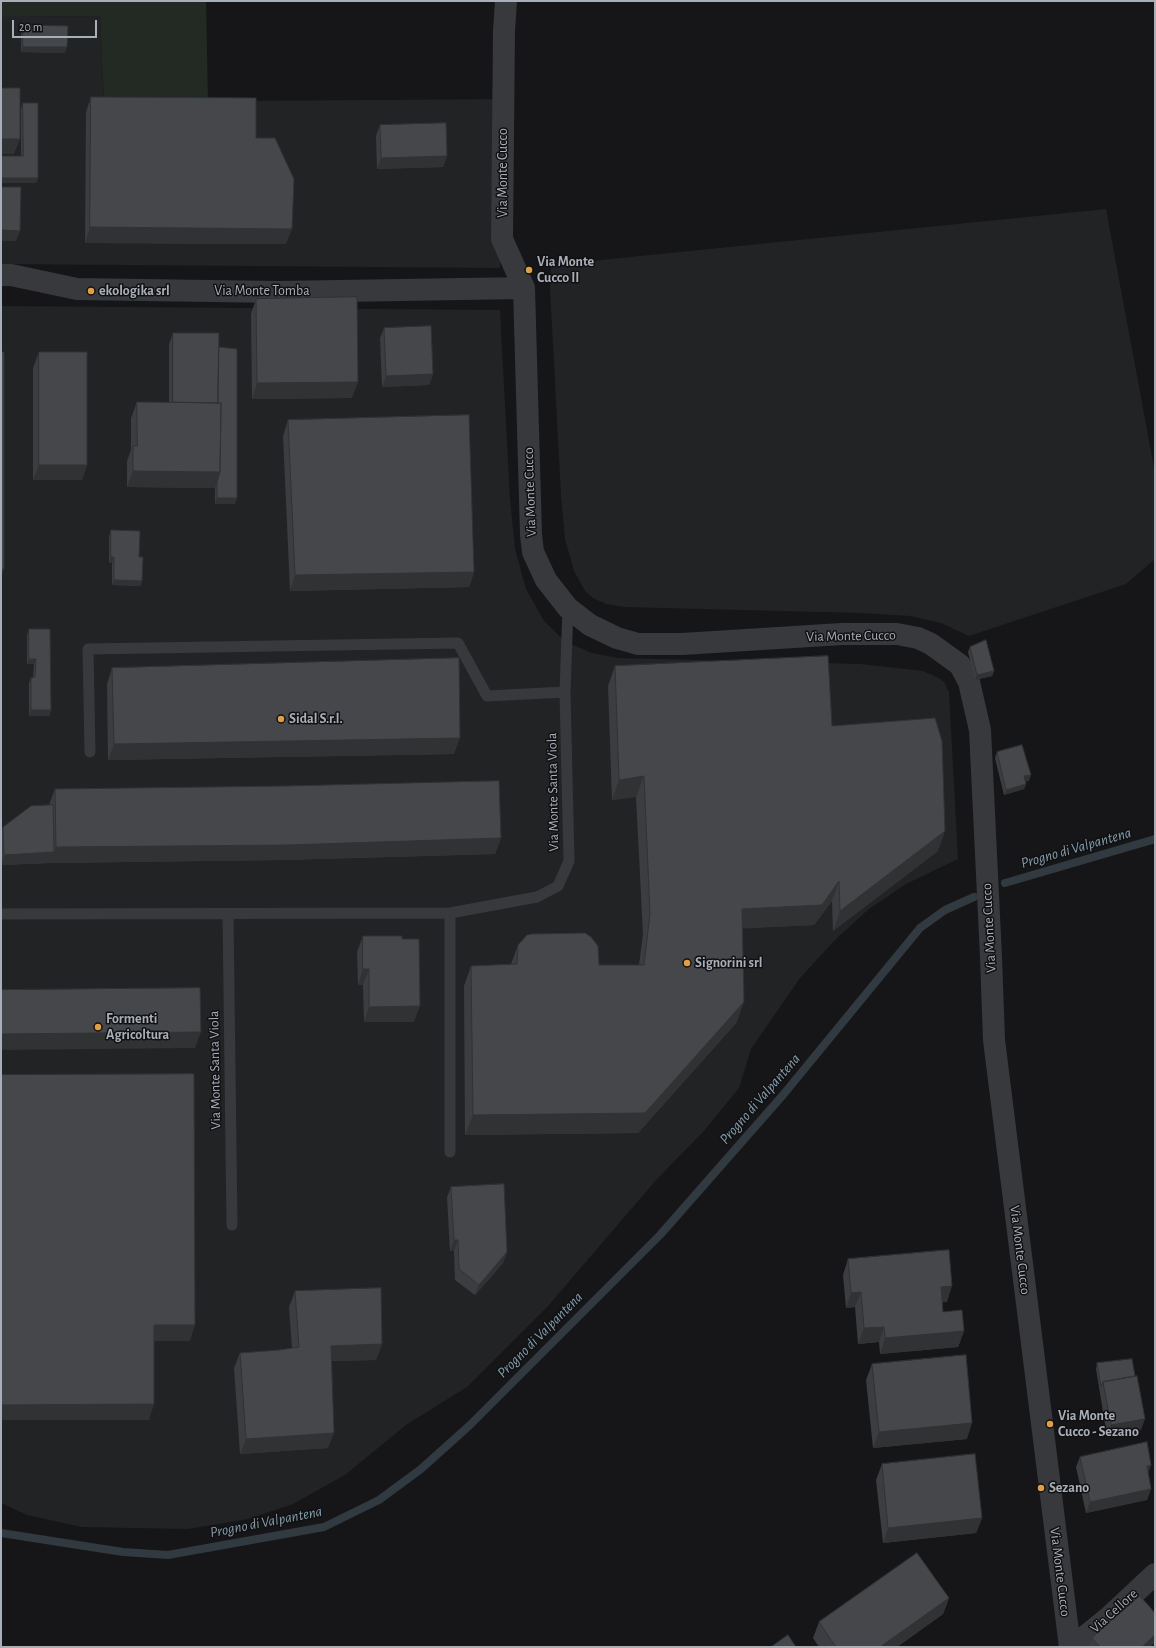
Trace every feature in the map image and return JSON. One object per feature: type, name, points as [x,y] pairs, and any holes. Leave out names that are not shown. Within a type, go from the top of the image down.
[{"type":"street","name":"Via Monte Cucco","points":[[506,1],[504,31],[502,239],[524,288],[530,535],[533,552],[546,580],[568,608],[590,625],[617,638],[638,644],[682,644],[842,634],[897,634],[918,638],[931,644],[960,665],[970,682],[980,730],[994,1040],[1071,1647]]},
{"type":"street","name":"Via Monte Tomba","points":[[1,275],[11,275],[77,289],[277,292],[524,288]]},
{"type":"street","name":"Via Cellore","points":[[1071,1647],[1109,1617],[1155,1574]]},
{"type":"lane","name":"Via Monte Santa Viola","points":[[1,914],[450,913],[536,898],[558,886],[569,861],[565,692],[568,608]]},
{"type":"lane","points":[[90,752],[88,649],[458,643],[487,696],[565,692]]},
{"type":"lane","points":[[450,913],[450,1152]]},
{"type":"lane","name":"Via Monte Santa Viola","points":[[228,914],[232,1226]]},
{"type":"shaded area","points":[[1,1],[206,1],[208,101],[104,102],[100,16],[1,17]]},
{"type":"shaded area","points":[[100,16],[104,102],[507,99],[500,268],[1,264],[1,17]]},
{"type":"shaded area","points":[[1106,209],[1155,473],[1155,559],[1126,584],[969,636],[941,623],[910,616],[861,613],[624,607],[606,604],[593,598],[585,591],[574,571],[565,539],[561,495],[550,289],[551,265]]},
{"type":"shaded area","points":[[1,306],[500,310],[510,499],[515,549],[526,589],[544,621],[566,642],[592,653],[618,658],[860,664],[923,671],[939,678],[944,682],[949,692],[958,859],[906,884],[869,909],[835,940],[800,978],[751,1049],[739,1088],[704,1131],[657,1179],[548,1306],[467,1387],[406,1425],[345,1475],[293,1504],[248,1519],[188,1529],[82,1527],[27,1515],[1,1503]]},
{"type":"building","points":[[23,25],[68,26],[67,47],[23,47]]},
{"type":"building","points":[[1,88],[20,88],[20,139],[1,139]]},
{"type":"building","points":[[91,97],[256,98],[256,138],[275,138],[294,179],[292,229],[90,227]]},
{"type":"building","points":[[23,103],[38,103],[38,178],[1,178],[1,156],[23,156]]},
{"type":"building","points":[[446,123],[447,156],[381,158],[380,125]]},
{"type":"building","points":[[1,187],[21,187],[20,231],[1,230]]},
{"type":"building","points":[[357,297],[358,382],[257,383],[256,299]]},
{"type":"building","points":[[431,326],[433,374],[386,376],[384,328]]},
{"type":"building","points":[[173,333],[219,333],[218,403],[173,402]]},
{"type":"building","points":[[219,347],[237,349],[237,498],[217,498],[217,482],[220,472],[221,403],[218,403]]},
{"type":"building","points":[[1,352],[4,352],[4,569],[1,569]]},
{"type":"building","points":[[39,352],[87,352],[87,465],[39,465]]},
{"type":"building","points":[[137,402],[221,403],[220,472],[133,471],[133,446],[137,446]]},
{"type":"building","points":[[469,415],[474,572],[295,575],[288,420]]},
{"type":"building","points":[[111,530],[140,531],[139,557],[143,557],[142,581],[114,580],[114,557],[111,557]]},
{"type":"building","points":[[29,629],[50,629],[51,710],[31,710],[31,678],[35,677],[36,659],[29,659]]},
{"type":"building","points":[[986,640],[994,671],[977,675],[970,647]]},
{"type":"building","points":[[828,656],[832,726],[935,718],[942,741],[945,831],[840,911],[839,881],[822,905],[742,909],[744,1002],[645,1113],[473,1115],[471,966],[517,964],[518,945],[527,935],[585,933],[591,937],[598,946],[599,965],[644,965],[650,914],[644,776],[619,780],[615,666]]},
{"type":"building","name":"Sidal S.r.l.","points":[[459,658],[460,738],[114,744],[112,668]]},
{"type":"building","points":[[1022,745],[1031,775],[1024,776],[1026,784],[1006,790],[997,752]]},
{"type":"building","points":[[499,781],[501,838],[288,845],[56,847],[55,789]]},
{"type":"building","points":[[53,805],[54,852],[4,855],[3,827],[31,806]]},
{"type":"building","points":[[363,936],[402,936],[402,939],[419,939],[420,1006],[369,1007],[369,969],[363,969]]},
{"type":"building","name":"Formenti Agricoltura","points":[[200,988],[201,1032],[1,1034],[1,990]]},
{"type":"building","points":[[194,1074],[195,1325],[154,1325],[154,1404],[1,1405],[1,1075]]},
{"type":"building","points":[[504,1184],[507,1252],[479,1285],[459,1269],[458,1240],[454,1240],[451,1187]]},
{"type":"building","points":[[949,1250],[952,1286],[941,1287],[943,1312],[962,1310],[964,1331],[885,1338],[884,1327],[864,1328],[861,1292],[851,1293],[848,1259]]},
{"type":"building","points":[[381,1288],[382,1344],[331,1346],[334,1433],[246,1439],[240,1353],[299,1347],[295,1291]]},
{"type":"building","points":[[966,1355],[972,1423],[879,1432],[872,1364]]},
{"type":"building","points":[[1132,1359],[1135,1376],[1103,1382],[1101,1387],[1097,1363]]},
{"type":"building","points":[[1137,1376],[1145,1419],[1111,1425],[1103,1382]]},
{"type":"building","points":[[1147,1442],[1151,1465],[1147,1466],[1151,1489],[1090,1502],[1080,1457]]},
{"type":"building","points":[[975,1454],[982,1518],[888,1528],[882,1464]]},
{"type":"building","points":[[917,1553],[949,1598],[880,1647],[836,1647],[819,1622]]},
{"type":"building","points":[[1140,1596],[1155,1613],[1155,1635],[1142,1647],[1100,1647],[1092,1638]]},
{"type":"building","points":[[788,1635],[796,1647],[771,1647]]},
{"type":"waterway","name":"Progno di Valpantena","points":[[1005,883],[1155,839]]},
{"type":"waterway","name":"Progno di Valpantena","points":[[1,1533],[123,1552],[168,1555],[324,1527],[379,1500],[421,1469],[470,1425],[660,1235],[783,1095],[920,928],[945,910],[974,897]]},
{"type":"place","name":"Via Monte Cucco II","points":[[529,270]]},
{"type":"place","name":"ekologika srl","points":[[91,291]]},
{"type":"place","name":"Sidal S.r.l.","points":[[281,719]]},
{"type":"place","name":"Signorini srl","points":[[687,963]]},
{"type":"place","name":"Formenti Agricoltura","points":[[98,1027]]},
{"type":"place","name":"Via Monte Cucco - Sezano","points":[[1050,1424]]},
{"type":"place","name":"Sezano","points":[[1041,1488]]}]
